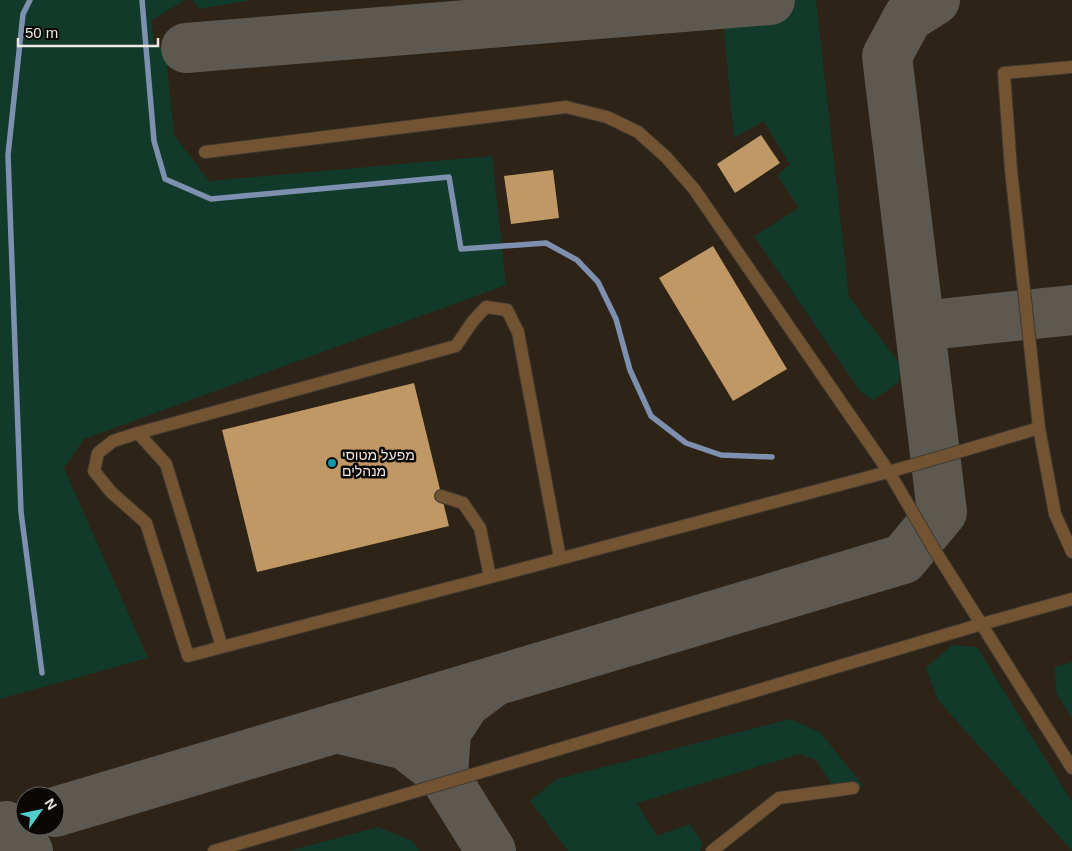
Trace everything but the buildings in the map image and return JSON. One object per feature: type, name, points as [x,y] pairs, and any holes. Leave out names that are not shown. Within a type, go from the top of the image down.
[{"type":"lane","points":[[1072,67],[1004,73],[1011,170],[1039,428],[1055,514],[1072,552]]},
{"type":"lane","points":[[205,152],[566,107],[607,117],[638,132],[666,157],[694,189],[890,472],[934,549],[1072,768]]},
{"type":"lane","points":[[560,558],[518,332],[506,310],[486,307],[473,321],[456,346],[112,441],[98,453],[94,471],[111,492],[146,523],[188,656],[890,472],[1039,428]]},
{"type":"lane","points":[[138,433],[166,464],[222,647]]},
{"type":"lane","points":[[441,496],[463,503],[480,528],[490,577]]},
{"type":"lane","points":[[214,851],[1072,599]]},
{"type":"lane","points":[[712,851],[779,798],[853,788]]},
{"type":"shaded area","points":[[0,0],[1072,0],[1072,851],[0,851]]},
{"type":"green space","points":[[0,0],[185,0],[152,20],[154,46],[165,48],[174,135],[209,181],[492,156],[506,285],[84,439],[64,468],[148,658],[0,699]]},
{"type":"green space","points":[[192,0],[252,0],[199,9]]},
{"type":"green space","points":[[721,0],[816,0],[849,297],[900,364],[899,382],[873,400],[860,391],[754,236],[799,208],[777,175],[790,165],[764,121],[734,138]]},
{"type":"green space","points":[[952,645],[977,647],[1072,802],[1072,851],[938,700],[926,668]]},
{"type":"green space","points":[[1072,662],[1072,718],[1056,692],[1055,667]]},
{"type":"green space","points":[[790,719],[820,732],[863,786],[838,794],[816,760],[800,754],[637,803],[657,836],[690,824],[702,843],[700,851],[568,851],[530,801],[557,779]]},
{"type":"green space","points":[[378,827],[412,841],[420,851],[289,851]]},
{"type":"waterway","points":[[30,0],[23,14],[8,155],[21,512],[42,673]]},
{"type":"waterway","points":[[142,0],[154,141],[165,179],[211,199],[449,177],[461,249],[546,243],[577,260],[598,282],[616,319],[630,370],[651,416],[686,443],[721,455],[772,457]]},
{"type":"taxiway","points":[[186,48],[770,0]]},
{"type":"taxiway","points":[[65,809],[903,559],[942,512],[887,56],[908,17],[935,0]]},
{"type":"taxiway","points":[[920,326],[1072,310]]},
{"type":"taxiway","points":[[491,851],[443,774],[446,732],[465,703],[493,682]]},
{"type":"taxiway","points":[[336,728],[406,745],[443,774]]},
{"type":"taxiway","points":[[6,826],[28,851]]},
{"type":"place","name":"מפעל מטוסי מנהלים","points":[[332,463]]}]
